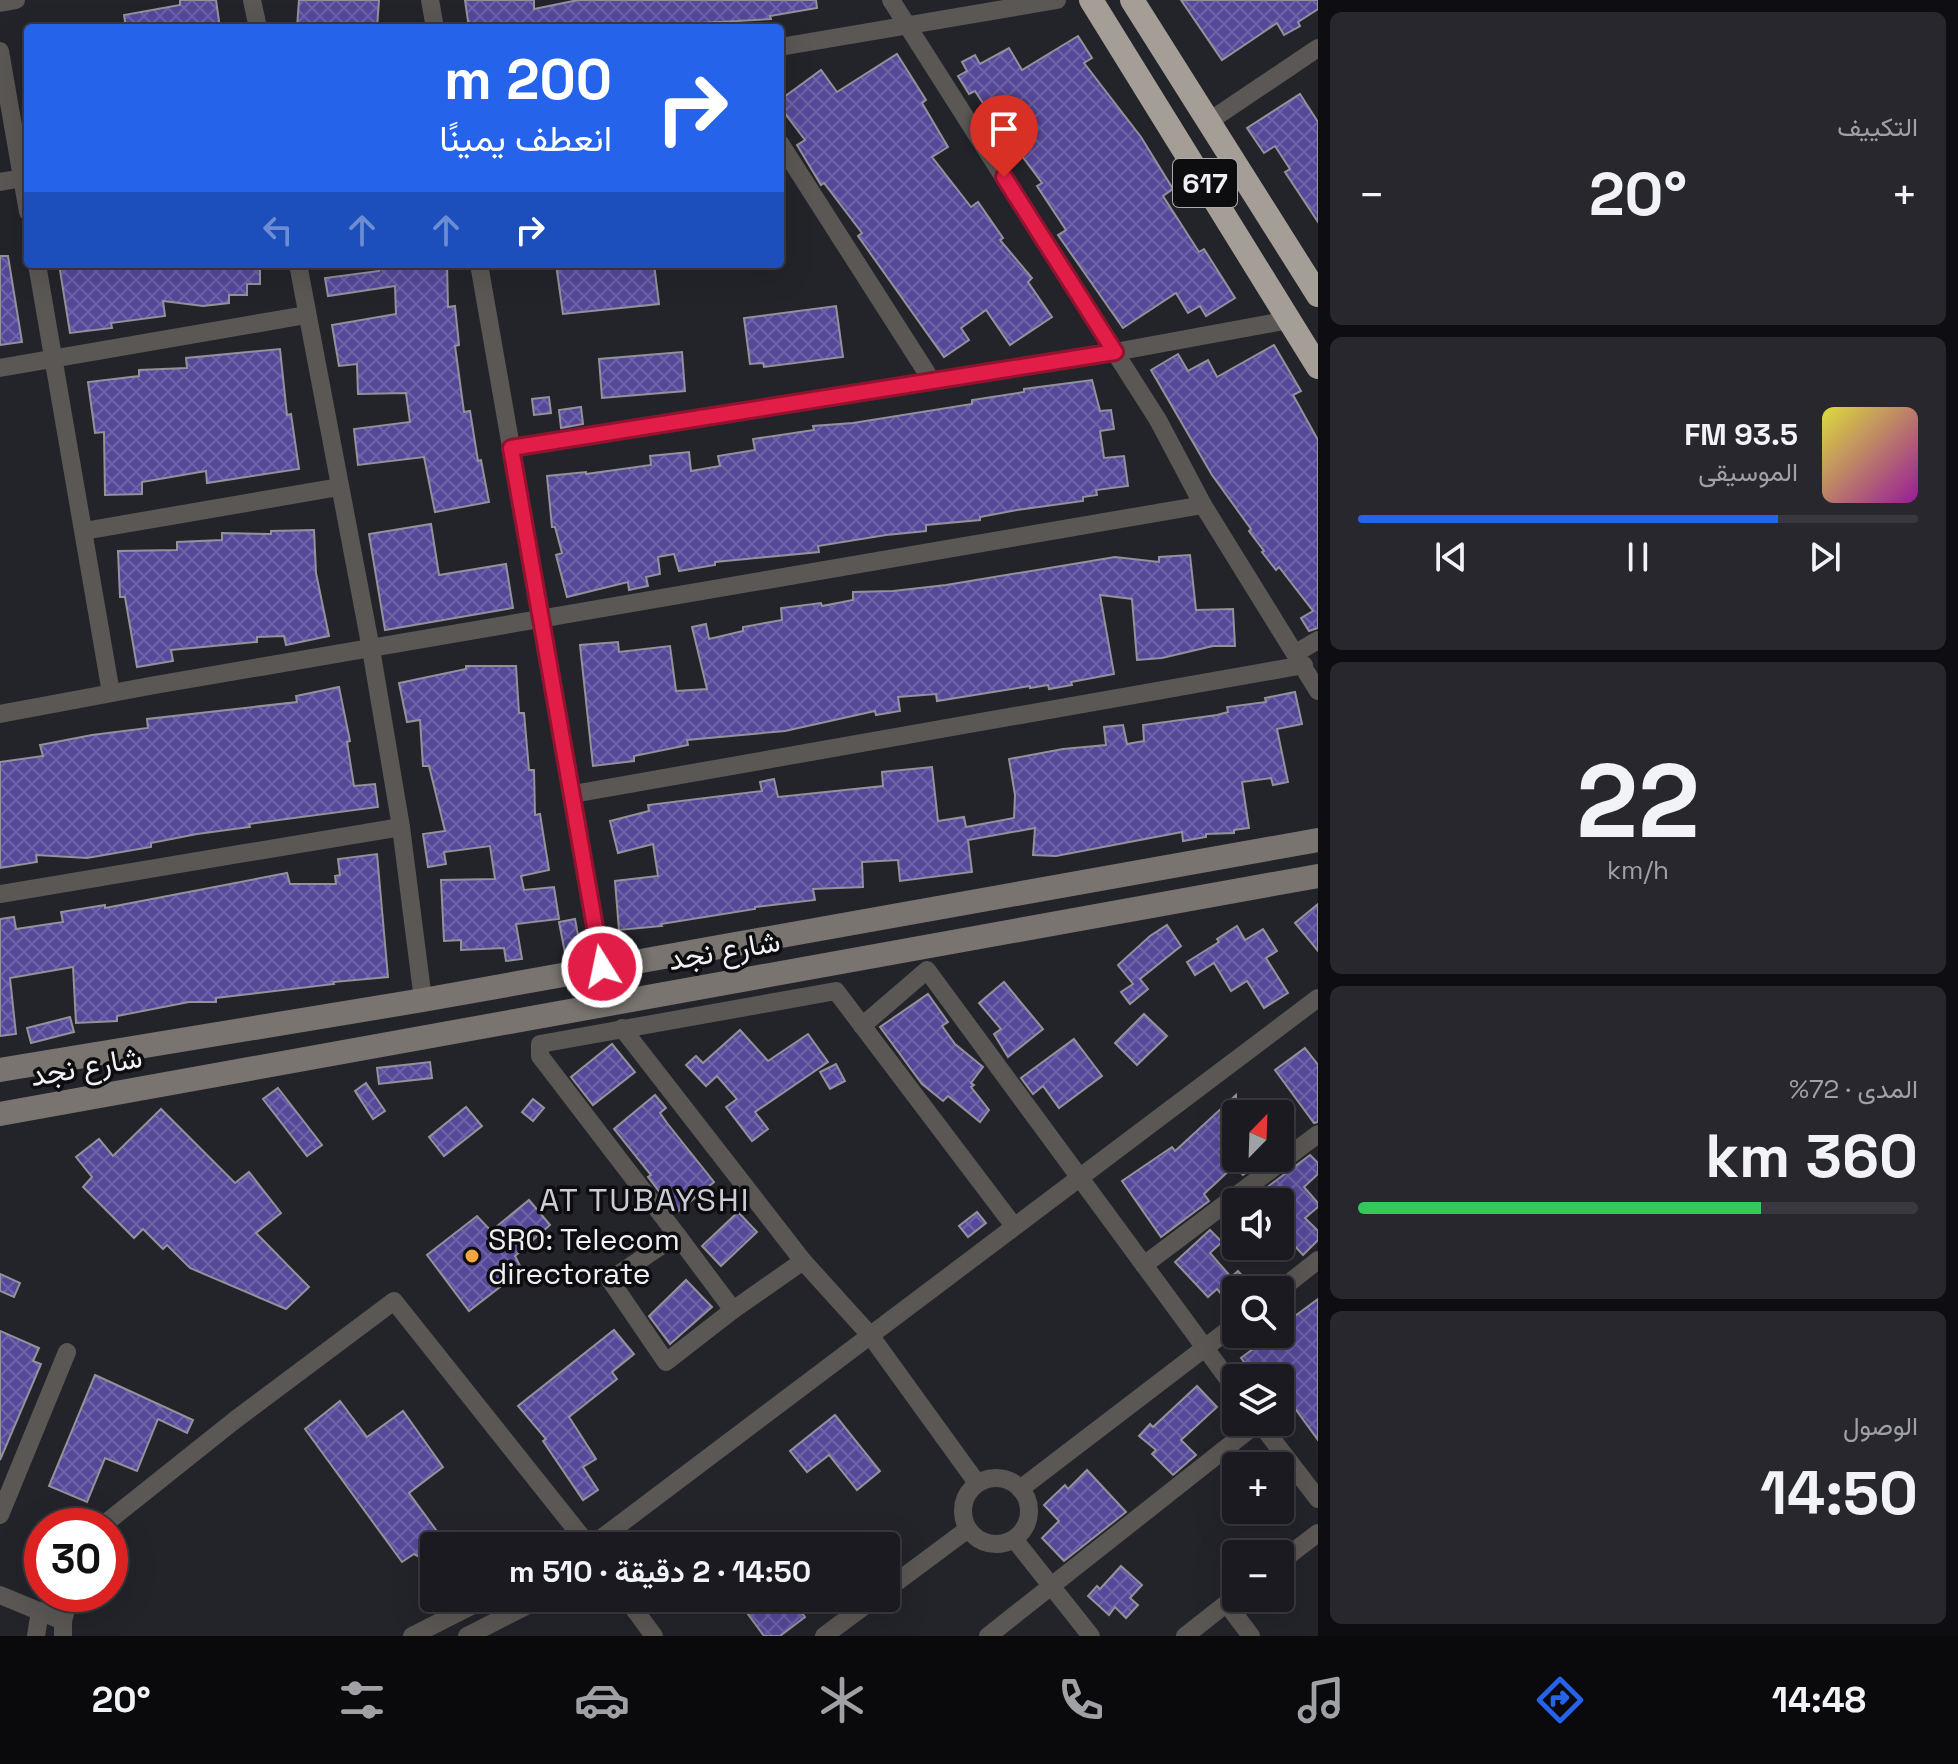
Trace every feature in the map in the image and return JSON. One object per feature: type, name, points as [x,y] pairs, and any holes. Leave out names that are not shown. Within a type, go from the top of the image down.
[{"type":"highway","name":"617","points":[[1091,0],[1318,367]]},
{"type":"highway","name":"617","points":[[1132,0],[1318,295]]},
{"type":"street","points":[[0,3],[16,0]]},
{"type":"street","points":[[252,0],[257,24]]},
{"type":"street","points":[[430,0],[434,24]]},
{"type":"street","points":[[891,0],[1158,420],[1203,505],[1318,691]]},
{"type":"street","points":[[784,46],[1057,0]]},
{"type":"street","points":[[1208,122],[1318,48]]},
{"type":"street","points":[[0,51],[24,172]]},
{"type":"street","points":[[784,149],[932,381]]},
{"type":"street","points":[[0,182],[24,177]]},
{"type":"street","points":[[38,268],[111,693]]},
{"type":"street","points":[[299,268],[371,649],[401,827],[423,1000]]},
{"type":"street","points":[[480,268],[602,967],[614,1003]]},
{"type":"street","points":[[0,368],[306,315]]},
{"type":"street","points":[[511,448],[1115,352],[1289,320]]},
{"type":"street","points":[[84,531],[339,487]]},
{"type":"street","points":[[0,714],[1203,505]]},
{"type":"street","points":[[573,794],[1300,659],[1318,640]]},
{"type":"street","points":[[0,894],[401,827]]},
{"type":"street","name":"شارع نجد","points":[[0,1070],[423,1000],[1318,840]]},
{"type":"street","name":"شارع نجد","points":[[0,1114],[1318,876]]},
{"type":"street","points":[[862,1026],[927,970],[1222,1371]]},
{"type":"street","points":[[733,1310],[540,1056],[540,1044],[836,991],[1014,1226]]},
{"type":"street","points":[[609,1532],[1079,1177],[1317,1002]]},
{"type":"street","points":[[622,1028],[803,1261],[870,1335],[977,1483]]},
{"type":"street","points":[[1144,1265],[1318,1134]]},
{"type":"street","points":[[677,1235],[610,1280],[666,1362],[803,1261]]},
{"type":"street","points":[[1294,1279],[1318,1260]]},
{"type":"street","points":[[125,1508],[235,1420],[394,1301],[579,1532]]},
{"type":"street","points":[[1020,1489],[1222,1335]]},
{"type":"street","points":[[0,1515],[67,1352]]},
{"type":"street","points":[[988,1636],[1242,1436]]},
{"type":"street","points":[[1270,1436],[1318,1499]]},
{"type":"street","points":[[1004,1479],[1020,1489],[1029,1506],[1029,1515],[1021,1533],[1014,1539],[1006,1543],[987,1543],[968,1529],[963,1507],[970,1490],[977,1483],[1004,1479]]},
{"type":"street","points":[[900,1580],[968,1529]]},
{"type":"street","points":[[1294,1551],[1318,1533]]},
{"type":"street","points":[[1014,1539],[1091,1636]]},
{"type":"street","points":[[0,1595],[24,1605]]},
{"type":"street","points":[[1185,1636],[1222,1607]]},
{"type":"street","points":[[36,1636],[40,1612]]},
{"type":"street","points":[[41,1612],[63,1628]]},
{"type":"street","points":[[412,1636],[459,1612]]},
{"type":"street","points":[[467,1636],[514,1612]]},
{"type":"street","points":[[636,1612],[654,1636]]},
{"type":"street","points":[[824,1636],[856,1612]]},
{"type":"street","points":[[1238,1612],[1251,1636]]},
{"type":"building","points":[[180,0],[216,0],[219,24],[125,24],[124,15],[180,5]]},
{"type":"building","points":[[299,0],[379,0],[377,24],[297,24]]},
{"type":"building","points":[[465,0],[534,0],[534,9],[578,0],[816,0],[817,8],[770,16],[771,19],[684,24],[468,24]]},
{"type":"building","points":[[1181,0],[1318,0],[1318,9],[1298,22],[1300,26],[1284,35],[1277,23],[1222,60]]},
{"type":"building","points":[[1078,36],[1092,58],[1084,63],[1141,137],[1173,189],[1163,196],[1199,252],[1204,249],[1235,298],[1206,316],[1200,306],[1188,313],[1176,293],[1123,328],[1058,235],[1066,230],[1037,186],[1042,183],[1003,134],[975,91],[969,94],[958,76],[967,71],[962,62],[975,55],[980,64],[1009,48],[1022,70]]},
{"type":"building","points":[[897,54],[926,100],[922,103],[948,147],[932,157],[971,207],[978,202],[1003,238],[1000,240],[1032,278],[1028,282],[1052,317],[1010,345],[986,310],[961,328],[969,340],[944,357],[858,236],[862,233],[824,183],[821,185],[797,145],[805,140],[784,112],[784,97],[821,70],[837,92]]},
{"type":"building","points":[[1300,94],[1318,122],[1318,222],[1285,172],[1290,169],[1275,146],[1264,153],[1247,128]]},
{"type":"building","points":[[0,256],[8,256],[22,342],[0,345]]},
{"type":"building","points":[[60,268],[260,268],[260,284],[247,284],[247,295],[229,295],[229,303],[203,306],[163,301],[165,316],[111,323],[112,328],[70,333]]},
{"type":"building","points":[[379,268],[447,268],[448,307],[455,306],[459,345],[455,346],[464,412],[470,411],[489,502],[435,512],[424,457],[358,465],[354,429],[410,422],[406,393],[358,394],[357,364],[339,366],[332,325],[396,314],[395,286],[328,296],[325,278],[379,271]]},
{"type":"building","points":[[557,268],[654,268],[659,304],[563,314]]},
{"type":"building","points":[[836,306],[843,357],[764,367],[763,363],[750,364],[744,318]]},
{"type":"building","points":[[1274,345],[1301,391],[1293,395],[1318,440],[1318,628],[1309,631],[1301,618],[1313,611],[1279,567],[1276,570],[1262,552],[1249,531],[1251,529],[1212,475],[1151,370],[1178,354],[1188,371],[1208,360],[1217,377]]},
{"type":"building","points":[[280,349],[287,415],[291,414],[299,469],[207,483],[206,471],[142,482],[142,494],[105,495],[104,432],[95,433],[88,382],[139,376],[139,370],[187,368],[186,358]]},
{"type":"building","points":[[682,352],[685,391],[602,398],[599,359]]},
{"type":"building","points":[[1092,380],[1100,411],[1111,410],[1114,429],[1100,431],[1104,458],[1124,456],[1128,486],[1096,490],[1097,495],[1083,497],[1083,501],[1017,510],[980,517],[980,520],[926,525],[926,531],[818,546],[819,552],[715,562],[715,565],[679,571],[674,554],[658,557],[660,574],[646,577],[648,586],[629,590],[628,582],[567,597],[556,555],[562,553],[555,527],[552,527],[547,476],[651,465],[650,456],[689,452],[691,471],[720,466],[718,456],[755,450],[753,439],[814,430],[813,426],[853,423],[972,404],[972,400],[1024,392],[1024,389]]},
{"type":"building","points":[[549,397],[551,413],[534,415],[532,399]]},
{"type":"building","points":[[581,407],[583,424],[561,428],[559,410]]},
{"type":"building","points":[[431,524],[439,575],[506,564],[513,608],[385,630],[369,534]]},
{"type":"building","points":[[314,530],[316,573],[329,636],[286,645],[284,636],[257,637],[257,642],[171,650],[173,661],[137,667],[125,597],[120,597],[118,551],[177,550],[177,542],[222,540],[222,533],[271,534],[271,531]]},
{"type":"building","points":[[1190,555],[1196,610],[1233,609],[1235,646],[1213,646],[1162,658],[1137,660],[1132,599],[1100,595],[1114,674],[1049,689],[1048,685],[1030,686],[937,701],[936,694],[898,697],[900,711],[876,715],[875,711],[785,731],[687,740],[688,745],[634,756],[634,761],[593,766],[580,645],[618,642],[619,652],[670,646],[676,691],[707,689],[692,627],[706,624],[709,639],[743,631],[743,627],[782,620],[781,608],[821,603],[822,606],[853,600],[853,592],[946,585],[1115,557],[1159,562],[1159,557]]},
{"type":"building","points":[[466,666],[516,666],[519,713],[524,713],[529,770],[534,770],[535,815],[540,814],[549,870],[521,876],[524,890],[554,887],[559,919],[516,924],[522,959],[506,961],[504,948],[461,950],[461,940],[444,941],[441,880],[495,879],[490,846],[444,852],[446,864],[428,867],[423,834],[445,831],[429,766],[423,766],[420,720],[407,722],[399,683],[466,669]]},
{"type":"building","points":[[339,687],[350,741],[347,742],[354,786],[375,784],[378,807],[249,824],[250,827],[197,834],[151,843],[151,847],[87,858],[36,855],[37,862],[0,868],[0,762],[43,756],[40,745],[148,728],[147,719],[297,702],[296,696]]},
{"type":"building","points":[[1295,692],[1302,724],[1277,729],[1288,782],[1273,785],[1271,778],[1242,782],[1249,828],[1234,830],[1234,833],[1206,834],[1206,837],[1183,841],[1182,832],[1056,856],[1033,855],[1035,828],[968,840],[972,872],[900,881],[898,860],[862,862],[863,887],[813,889],[815,900],[755,907],[662,926],[619,930],[615,881],[658,876],[653,844],[618,853],[610,821],[649,811],[648,805],[762,791],[760,782],[774,779],[778,797],[883,786],[882,772],[932,767],[938,821],[964,817],[966,827],[1014,818],[1015,795],[1009,759],[1106,745],[1104,727],[1123,725],[1127,744],[1144,741],[1143,725],[1217,715],[1228,712],[1227,707],[1266,702],[1265,698]]},
{"type":"building","points":[[377,854],[388,977],[216,998],[216,1002],[189,1002],[117,1016],[117,1021],[76,1023],[73,967],[10,978],[16,1034],[0,1036],[0,919],[14,917],[16,929],[63,922],[61,912],[105,905],[105,908],[287,873],[290,884],[336,884],[335,876],[340,875],[338,859]]},
{"type":"building","points":[[1318,904],[1318,951],[1295,923]]},
{"type":"building","points":[[575,919],[581,951],[565,953],[559,922]]},
{"type":"building","points":[[1167,925],[1181,946],[1140,979],[1148,989],[1130,1004],[1121,992],[1133,984],[1118,965]]},
{"type":"building","points":[[1237,926],[1245,940],[1263,929],[1277,951],[1266,958],[1288,993],[1264,1008],[1247,981],[1231,991],[1214,963],[1195,975],[1187,962],[1219,942],[1217,939]]},
{"type":"building","points":[[1004,982],[1043,1029],[1008,1057],[994,1034],[1001,1029],[979,1003]]},
{"type":"building","points":[[928,994],[948,1022],[942,1026],[955,1044],[983,1067],[971,1083],[989,1110],[980,1122],[948,1096],[943,1101],[922,1084],[880,1027]]},
{"type":"building","points":[[1144,1014],[1167,1036],[1137,1065],[1115,1043]]},
{"type":"building","points":[[70,1017],[74,1032],[31,1043],[27,1028]]},
{"type":"building","points":[[740,1030],[768,1061],[808,1034],[828,1062],[755,1112],[768,1129],[752,1141],[726,1107],[737,1099],[717,1076],[706,1086],[686,1065],[696,1056],[703,1063]]},
{"type":"building","points":[[1074,1039],[1102,1076],[1059,1108],[1043,1086],[1033,1094],[1021,1078]]},
{"type":"building","points":[[612,1044],[635,1072],[593,1105],[571,1077]]},
{"type":"building","points":[[1305,1048],[1318,1065],[1318,1122],[1314,1123],[1275,1070]]},
{"type":"building","points":[[430,1062],[432,1078],[379,1084],[377,1068]]},
{"type":"building","points":[[836,1064],[845,1081],[830,1089],[820,1072]]},
{"type":"building","points":[[366,1083],[385,1111],[373,1119],[355,1091]]},
{"type":"building","points":[[278,1088],[322,1145],[307,1156],[263,1099]]},
{"type":"building","points":[[655,1095],[666,1108],[660,1113],[714,1182],[676,1213],[648,1177],[651,1175],[614,1129]]},
{"type":"building","points":[[533,1099],[544,1108],[533,1121],[522,1112]]},
{"type":"building","points":[[466,1107],[482,1126],[444,1156],[429,1137]]},
{"type":"building","points":[[1222,1108],[1222,1172],[1228,1172],[1204,1194],[1209,1201],[1161,1237],[1122,1181],[1172,1147],[1175,1151]]},
{"type":"building","points":[[161,1109],[235,1183],[249,1172],[281,1213],[256,1233],[309,1287],[286,1309],[190,1268],[167,1245],[163,1249],[143,1229],[134,1238],[83,1187],[92,1177],[76,1157],[99,1139],[113,1156]]},
{"type":"building","points":[[1310,1155],[1318,1163],[1318,1174],[1304,1187],[1318,1203],[1318,1207],[1305,1218],[1318,1231],[1318,1240],[1303,1255],[1294,1245],[1294,1188],[1266,1188],[1287,1172],[1294,1172],[1294,1167]]},
{"type":"building","name":"SRO: Telecom directorate","points":[[529,1200],[550,1225],[515,1256],[522,1270],[469,1311],[427,1255],[477,1216],[491,1231]]},
{"type":"building","points":[[738,1212],[757,1232],[721,1266],[702,1246]]},
{"type":"building","points":[[977,1212],[986,1223],[968,1237],[959,1226]]},
{"type":"building","points":[[1210,1230],[1222,1242],[1210,1253],[1230,1276],[1222,1276],[1222,1295],[1217,1289],[1208,1297],[1175,1262]]},
{"type":"building","points":[[0,1274],[20,1283],[14,1297],[0,1291]]},
{"type":"building","points":[[686,1280],[712,1307],[670,1344],[649,1316]]},
{"type":"building","points":[[1318,1299],[1318,1440],[1294,1407],[1294,1364],[1246,1364],[1241,1358],[1254,1348],[1294,1348],[1294,1317]]},
{"type":"building","points":[[614,1330],[634,1354],[612,1372],[617,1379],[569,1417],[596,1459],[583,1467],[598,1490],[583,1500],[543,1441],[546,1439],[518,1406]]},
{"type":"building","points":[[0,1331],[39,1348],[33,1361],[41,1364],[0,1460]]},
{"type":"building","points":[[95,1375],[193,1420],[187,1433],[158,1419],[137,1471],[105,1458],[87,1502],[49,1486]]},
{"type":"building","points":[[1197,1386],[1217,1407],[1181,1440],[1196,1455],[1173,1475],[1152,1454],[1156,1450],[1139,1436]]},
{"type":"building","points":[[340,1401],[367,1437],[403,1411],[443,1467],[409,1493],[438,1532],[420,1532],[420,1557],[414,1554],[402,1562],[305,1429]]},
{"type":"building","points":[[835,1415],[880,1471],[857,1490],[829,1455],[807,1472],[790,1451]]},
{"type":"building","points":[[1087,1470],[1126,1512],[1064,1561],[1042,1538],[1059,1521],[1044,1505],[1065,1485],[1068,1489]]},
{"type":"building","points":[[1121,1566],[1142,1585],[1130,1598],[1138,1605],[1126,1618],[1115,1607],[1109,1615],[1088,1596],[1097,1586],[1100,1589]]},
{"type":"building","points":[[746,1612],[801,1612],[805,1617],[780,1636],[764,1636]]},
{"type":"place","name":"SRO: Telecom directorate","points":[[472,1256]]},
{"type":"district","name":"AT TUBAYSHI","points":[[645,1200]]},
{"type":"route","points":[[602,967],[511,448],[1115,352],[1004,177]]}]
